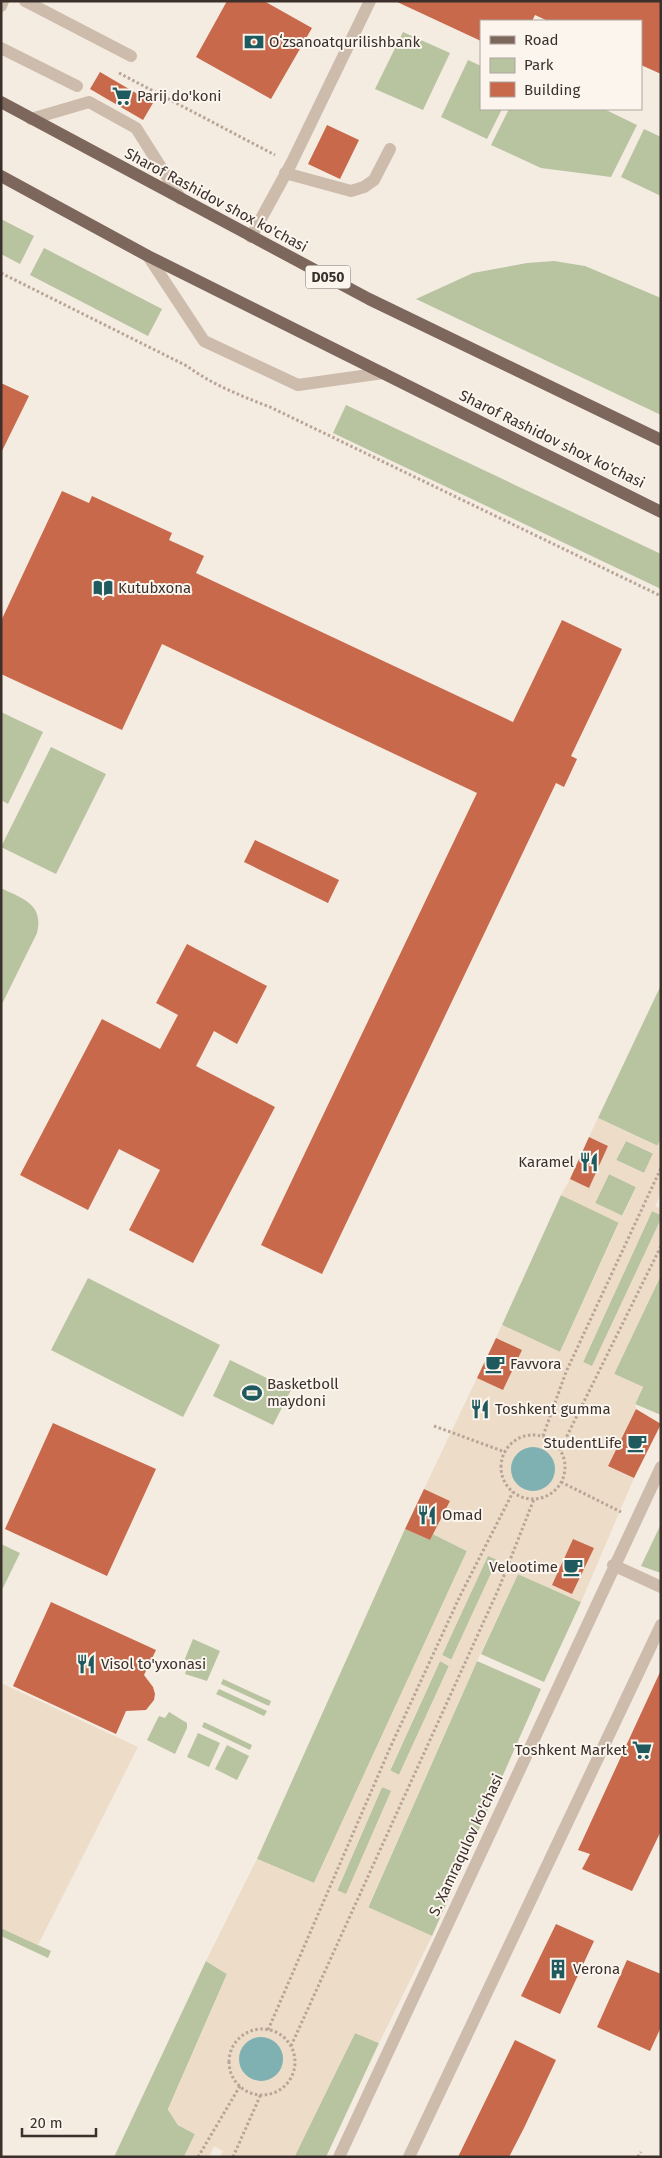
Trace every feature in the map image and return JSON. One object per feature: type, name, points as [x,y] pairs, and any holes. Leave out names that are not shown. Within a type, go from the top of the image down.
[{"type":"main road","name":"Sharof Rashidov shox ko'chasi","points":[[1,102],[369,299],[661,440]]},
{"type":"main road","name":"Sharof Rashidov shox ko'chasi","points":[[1,176],[148,256],[661,512]]},
{"type":"street","points":[[1,6],[4,1]]},
{"type":"street","points":[[25,1],[130,56]]},
{"type":"street","points":[[251,237],[288,168],[370,1]]},
{"type":"street","points":[[1,48],[77,86]]},
{"type":"street","points":[[31,118],[89,102],[136,128],[181,199]]},
{"type":"street","points":[[288,168],[351,191],[364,187],[374,180],[390,150]]},
{"type":"street","points":[[148,256],[204,341],[298,385],[383,373]]},
{"type":"street","name":"S. Xamraqulov ko'chasi","points":[[339,2157],[613,1566],[661,1467]]},
{"type":"street","points":[[613,1566],[661,1587]]},
{"type":"street","points":[[409,2157],[661,1625]]},
{"type":"path","points":[[115,71],[288,168]]},
{"type":"path","points":[[1,272],[187,366],[198,374],[245,397],[270,406],[661,596]]},
{"type":"path","points":[[543,1436],[566,1372],[661,1168]]},
{"type":"path","points":[[560,1450],[661,1246]]},
{"type":"path","points":[[434,1426],[504,1452]]},
{"type":"path","points":[[543,1436],[553,1442],[560,1450],[564,1460],[561,1482],[554,1491],[545,1497],[523,1498],[513,1492],[506,1484],[502,1474],[501,1462],[504,1452],[511,1443],[521,1437],[543,1436]]},
{"type":"path","points":[[561,1482],[619,1512],[637,1516]]},
{"type":"path","points":[[268,2030],[390,1748],[460,1596],[513,1492]]},
{"type":"path","points":[[291,2046],[499,1588],[534,1499]]},
{"type":"path","points":[[252,2030],[268,2030],[284,2037],[291,2046],[295,2057],[290,2079],[283,2087],[273,2093],[261,2094],[250,2092],[240,2086],[233,2077],[230,2067],[230,2055],[234,2045],[242,2036],[252,2030]]},
{"type":"path","points":[[198,2157],[240,2086]]},
{"type":"path","points":[[233,2157],[261,2094]]},
{"type":"path","points":[[638,2157],[641,2152]]},
{"type":"green space","points":[[403,32],[450,53],[423,110],[375,89]]},
{"type":"green space","points":[[468,60],[480,66],[480,110],[502,110],[487,139],[441,117]]},
{"type":"green space","points":[[508,110],[606,110],[637,125],[611,177],[541,168],[491,145]]},
{"type":"green space","points":[[644,129],[661,137],[661,196],[621,177]]},
{"type":"green space","points":[[1,219],[34,236],[20,264],[1,254]]},
{"type":"green space","points":[[44,248],[162,309],[148,336],[30,275]]},
{"type":"green space","points":[[554,261],[585,266],[661,298],[661,415],[416,299],[473,273],[527,263]]},
{"type":"green space","points":[[346,405],[661,554],[661,589],[333,433]]},
{"type":"green space","points":[[1,712],[43,732],[8,804],[1,800]]},
{"type":"green space","points":[[51,747],[106,774],[56,874],[1,847]]},
{"type":"green space","points":[[1,888],[30,904],[37,915],[38,923],[37,933],[1,1006]]},
{"type":"green space","points":[[661,985],[661,1139],[658,1146],[598,1118]]},
{"type":"green space","points":[[626,1141],[654,1154],[644,1173],[616,1160]]},
{"type":"green space","points":[[609,1174],[636,1187],[622,1216],[595,1203]]},
{"type":"green space","points":[[561,1195],[619,1222],[560,1352],[502,1325]]},
{"type":"green space","points":[[652,1211],[661,1215],[661,1219],[592,1367],[583,1362]]},
{"type":"green space","points":[[661,1275],[661,1415],[635,1404],[643,1387],[614,1374]]},
{"type":"green space","points":[[88,1278],[220,1345],[183,1417],[51,1350]]},
{"type":"green space","name":"Basketboll maydoni","points":[[230,1360],[291,1390],[273,1425],[213,1396]]},
{"type":"green space","points":[[661,1524],[661,1573],[641,1566]]},
{"type":"green space","points":[[405,1529],[430,1540],[433,1534],[467,1551],[314,1883],[257,1859]]},
{"type":"green space","points":[[1,1544],[20,1553],[1,1592]]},
{"type":"green space","points":[[488,1555],[498,1560],[452,1660],[442,1655]]},
{"type":"green space","points":[[518,1574],[581,1602],[544,1682],[481,1654]]},
{"type":"green space","points":[[193,1639],[220,1651],[207,1681],[185,1674],[187,1668],[182,1666]]},
{"type":"green space","points":[[440,1661],[449,1666],[399,1775],[390,1771]]},
{"type":"green space","points":[[477,1661],[541,1689],[432,1936],[368,1908]]},
{"type":"green space","points":[[223,1679],[271,1701],[269,1706],[221,1684]]},
{"type":"green space","points":[[219,1689],[267,1711],[264,1716],[216,1694]]},
{"type":"green space","points":[[169,1712],[187,1723],[187,1728],[175,1754],[147,1740],[159,1716],[165,1718]]},
{"type":"green space","points":[[204,1722],[252,1745],[250,1750],[202,1727]]},
{"type":"green space","points":[[198,1733],[220,1743],[209,1767],[187,1757]]},
{"type":"green space","points":[[227,1745],[249,1756],[237,1780],[215,1769]]},
{"type":"green space","points":[[382,1787],[392,1790],[346,1895],[337,1891]]},
{"type":"green space","points":[[1,1928],[51,1951],[48,1958],[1,1936]]},
{"type":"green space","points":[[206,1961],[227,1974],[168,2109],[178,2125],[195,2134],[184,2157],[114,2157]]},
{"type":"green space","points":[[355,2033],[379,2043],[326,2157],[294,2157]]},
{"type":"shaded area","points":[[598,1118],[657,1146],[661,1139],[661,1193],[655,1206],[661,1209],[661,1215],[652,1211],[583,1362],[592,1366],[661,1219],[661,1275],[614,1374],[643,1387],[635,1404],[636,1409],[608,1465],[634,1478],[581,1602],[518,1574],[477,1661],[368,1907],[432,1936],[379,2043],[355,2033],[295,2156],[220,2157],[223,2151],[214,2146],[209,2157],[184,2157],[195,2134],[178,2125],[168,2110],[227,1974],[206,1961],[257,1859],[314,1883],[467,1551],[433,1534],[450,1501],[424,1489],[477,1378],[522,1350],[496,1338],[502,1325],[560,1352],[619,1223],[561,1195],[570,1179],[589,1187],[608,1146],[589,1137]],"holes":[[[626,1141],[653,1153],[644,1173],[616,1160]],[[609,1174],[636,1187],[623,1216],[595,1203]],[[540,1448],[551,1456],[555,1470],[549,1484],[536,1490],[516,1483],[511,1469],[512,1462],[520,1451]],[[488,1556],[497,1560],[451,1660],[442,1655]],[[440,1661],[449,1666],[399,1775],[390,1770]],[[382,1787],[391,1791],[346,1894],[337,1890]],[[268,2038],[279,2046],[257,2080],[244,2073],[239,2060],[240,2052],[248,2041]]]},
{"type":"shaded area","points":[[1,1683],[138,1747],[38,1945],[1,1928]]},
{"type":"water","points":[[533,1447],[545,1451],[551,1457],[555,1469],[551,1481],[545,1487],[533,1491],[521,1487],[515,1481],[511,1469],[515,1457],[521,1451]]},
{"type":"water","points":[[261,2037],[273,2041],[279,2047],[283,2059],[279,2071],[273,2077],[261,2081],[249,2077],[243,2071],[239,2059],[243,2047],[249,2041]]},
{"type":"building","name":"Oʻzsanoatqurilishbank","points":[[227,1],[264,1],[312,28],[271,99],[196,57]]},
{"type":"building","points":[[395,1],[661,1],[661,74],[642,65],[642,20],[546,20],[535,15],[532,20],[480,20],[480,41]]},
{"type":"building","name":"Parij do'koni","points":[[100,72],[153,103],[143,120],[90,89]]},
{"type":"building","points":[[327,125],[359,140],[340,179],[308,164]]},
{"type":"building","points":[[1,383],[29,396],[1,453]]},
{"type":"building","points":[[62,491],[89,503],[92,496],[172,533],[169,540],[204,556],[196,573],[513,722],[562,620],[622,649],[571,756],[577,759],[564,787],[556,783],[322,1274],[261,1245],[477,793],[162,644],[122,730],[1,674],[1,621]]},
{"type":"building","points":[[255,840],[339,880],[328,903],[244,862]]},
{"type":"building","points":[[187,944],[267,986],[237,1044],[214,1031],[196,1066],[275,1107],[193,1263],[129,1230],[160,1170],[119,1149],[88,1210],[20,1175],[102,1019],[160,1049],[178,1015],[156,1003]]},
{"type":"building","name":"Karamel","points":[[589,1137],[608,1146],[589,1188],[570,1179]]},
{"type":"building","points":[[496,1338],[522,1350],[503,1390],[477,1378]]},
{"type":"building","points":[[636,1409],[661,1424],[634,1478],[608,1466]]},
{"type":"building","points":[[53,1423],[156,1469],[107,1576],[5,1529]]},
{"type":"building","name":"Omad","points":[[424,1489],[450,1501],[430,1540],[405,1529]]},
{"type":"building","name":"Velootime","points":[[573,1539],[594,1548],[572,1594],[552,1585]]},
{"type":"building","name":"Visol to'yxonasi","points":[[51,1602],[156,1650],[144,1675],[153,1687],[154,1700],[146,1710],[126,1711],[116,1734],[13,1686]]},
{"type":"building","name":"Toshkent Market","points":[[661,1670],[661,1831],[632,1891],[582,1869],[590,1854],[578,1850]]},
{"type":"building","name":"Verona","points":[[556,1924],[594,1941],[560,2014],[521,1996]]},
{"type":"building","points":[[627,1960],[661,1974],[661,2027],[650,2051],[597,2027]]},
{"type":"building","points":[[515,2040],[556,2060],[524,2128],[509,2157],[458,2157]]},
{"type":"place","name":"Oʻzsanoatqurilishbank","points":[[254,42]]},
{"type":"place","name":"Parij do'koni","points":[[122,96]]},
{"type":"place","name":"Kutubxona","points":[[103,588]]},
{"type":"place","name":"Karamel","points":[[589,1162]]},
{"type":"place","name":"Favvora","points":[[495,1364]]},
{"type":"place","name":"Basketboll maydoni","points":[[252,1393]]},
{"type":"place","name":"Toshkent gumma","points":[[480,1409]]},
{"type":"place","name":"StudentLife","points":[[637,1443]]},
{"type":"place","name":"Omad","points":[[427,1515]]},
{"type":"place","name":"Velootime","points":[[573,1567]]},
{"type":"place","name":"Visol to'yxonasi","points":[[86,1664]]},
{"type":"place","name":"Toshkent Market","points":[[642,1750]]},
{"type":"place","name":"Verona","points":[[558,1969]]}]
